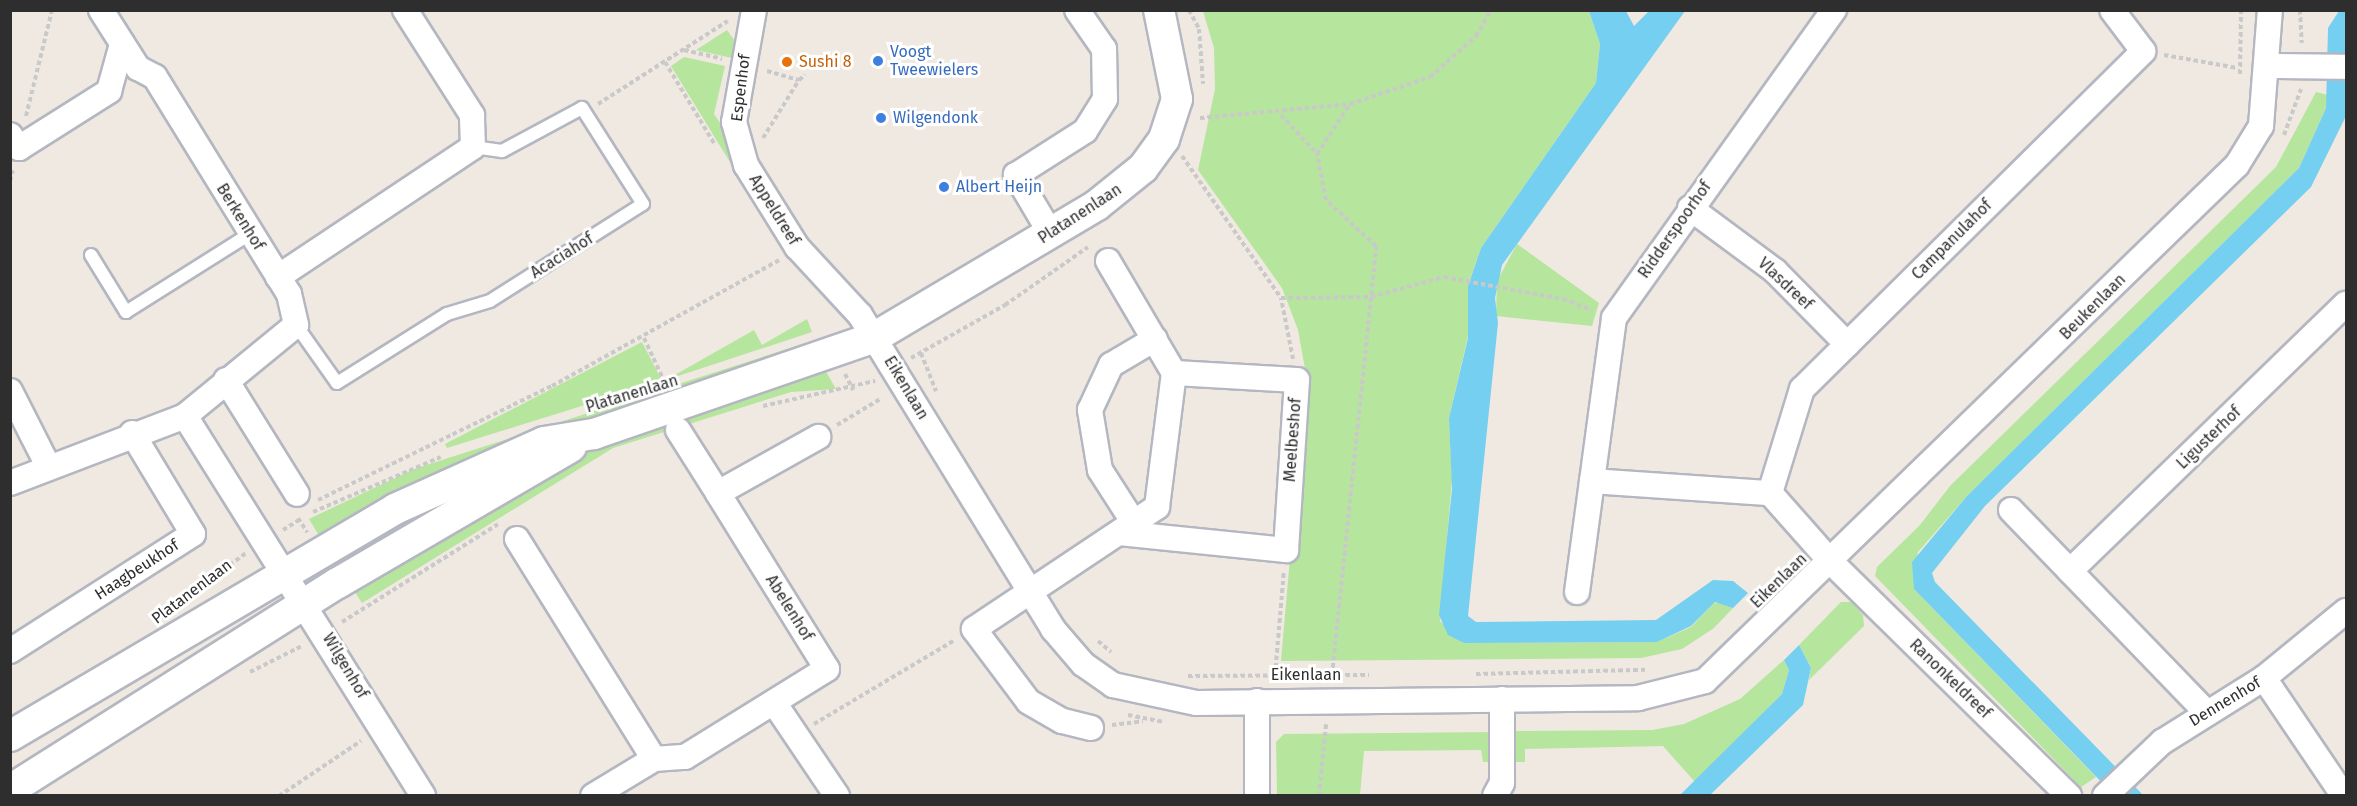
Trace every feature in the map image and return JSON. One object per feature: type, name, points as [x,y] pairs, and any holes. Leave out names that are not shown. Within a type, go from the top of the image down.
[{"type":"street","name":"Berkenhof","points":[[101,10],[138,68],[155,77],[278,277],[296,325]]},
{"type":"street","points":[[278,277],[473,147],[472,115],[405,10]]},
{"type":"street","points":[[1051,234],[1016,175],[1085,131],[1105,99],[1104,49],[1077,10]]},
{"type":"street","name":"Platanenlaan","points":[[10,736],[286,573],[468,473],[543,442],[594,434],[875,337],[1051,234],[1120,190],[1164,139],[1177,99],[1159,10]]},
{"type":"street","name":"Ridderspoorhof","points":[[1577,592],[1614,318],[1690,208],[1834,10]]},
{"type":"street","points":[[2112,10],[2143,51]]},
{"type":"street","name":"Beukenlaan","points":[[1832,562],[2237,165],[2261,126],[2269,66],[2270,10]]},
{"type":"street","name":"Espenhof","points":[[744,12],[734,122],[746,165]]},
{"type":"street","points":[[15,142],[109,92],[122,44]]},
{"type":"street","name":"Campanulahof","points":[[1770,493],[1803,389],[2143,51]]},
{"type":"street","points":[[2269,66],[2324,68]]},
{"type":"street","name":"Appeldreef","points":[[746,165],[797,247],[875,337]]},
{"type":"street","name":"Vlasdreef","points":[[1690,208],[1775,271],[1847,344]]},
{"type":"street","points":[[1091,728],[1062,721],[1028,701],[974,629],[1157,507],[1174,373],[1108,261]]},
{"type":"street","name":"Ligusterhof","points":[[2070,571],[2346,304]]},
{"type":"street","points":[[10,483],[132,433],[185,416],[226,380],[296,325]]},
{"type":"street","name":"Eikenlaan","points":[[875,337],[1031,593],[1083,664],[1113,685],[1196,704],[1257,701],[1332,715],[1502,699],[1638,698],[1705,681],[1832,562]]},
{"type":"street","points":[[1127,528],[1100,470],[1090,410],[1111,364],[1155,339]]},
{"type":"street","name":"Meelbeshof","points":[[1174,373],[1297,380],[1286,550]]},
{"type":"street","points":[[226,380],[297,494]]},
{"type":"street","points":[[10,391],[50,468]]},
{"type":"street","points":[[185,416],[308,606]]},
{"type":"street","name":"Abelenhof","points":[[593,795],[654,759],[685,757],[775,704],[827,669],[678,430]]},
{"type":"street","name":"Haagbeukhof","points":[[10,651],[194,534],[132,433]]},
{"type":"street","name":"Platanenlaan","points":[[10,790],[308,606],[594,434]]},
{"type":"street","points":[[718,493],[818,437]]},
{"type":"street","points":[[1592,481],[1770,493],[1832,562]]},
{"type":"street","points":[[2011,510],[2205,711]]},
{"type":"street","points":[[1127,528],[1286,550]]},
{"type":"street","points":[[517,539],[654,759]]},
{"type":"street","name":"Ranonkeldreef","points":[[1832,562],[2069,795]]},
{"type":"street","name":"Wilgenhof","points":[[308,606],[423,795]]},
{"type":"street","name":"Dennenhof","points":[[2105,795],[2129,772],[2205,711],[2264,678],[2346,611]]},
{"type":"street","points":[[2264,678],[2344,795]]},
{"type":"street","points":[[1495,795],[1502,783],[1502,699]]},
{"type":"street","points":[[1257,701],[1257,795]]},
{"type":"street","points":[[775,704],[837,795]]},
{"type":"lane","points":[[473,147],[502,151],[582,108],[584,112]]},
{"type":"lane","name":"Acaciahof","points":[[296,325],[337,383],[447,314],[490,301],[644,204],[584,112]]},
{"type":"lane","points":[[91,255],[126,312],[250,234]]},
{"type":"path","points":[[10,181],[15,142],[52,10]]},
{"type":"path","points":[[1200,118],[1281,114],[1350,104],[1430,77],[1476,36],[1491,10]]},
{"type":"path","points":[[2241,10],[2238,68],[2241,80]]},
{"type":"path","points":[[2300,10],[2324,68]]},
{"type":"path","points":[[584,112],[744,12]]},
{"type":"path","points":[[2143,51],[2238,68]]},
{"type":"path","points":[[664,62],[720,153]]},
{"type":"path","points":[[746,165],[799,80]]},
{"type":"path","points":[[1317,154],[1350,104]]},
{"type":"path","points":[[1281,114],[1317,154],[1326,200],[1376,246],[1332,675],[1332,715],[1319,795]]},
{"type":"path","points":[[1182,156],[1281,298],[1297,380]]},
{"type":"path","points":[[297,494],[320,500],[644,338],[797,247]]},
{"type":"path","points":[[1281,298],[1371,297],[1444,277],[1563,299],[1614,318]]},
{"type":"path","points":[[644,338],[666,384]]},
{"type":"path","name":"Eikenlaan","points":[[921,353],[940,400]]},
{"type":"path","name":"Platanenlaan","points":[[655,387],[674,381]]},
{"type":"path","name":"Eikenlaan","points":[[872,384],[888,408]]},
{"type":"path","points":[[818,437],[882,398]]},
{"type":"path","name":"Platanenlaan","points":[[163,614],[202,581],[266,541],[393,474],[448,454]]},
{"type":"path","points":[[1275,675],[1286,550]]},
{"type":"path","points":[[797,734],[974,629]]},
{"type":"path","points":[[1092,636],[1121,659]]},
{"type":"path","points":[[1465,674],[1653,669]]},
{"type":"path","name":"Eikenlaan","points":[[1178,676],[1375,675]]},
{"type":"path","points":[[1116,711],[1147,721],[1176,724]]},
{"type":"path","points":[[1315,722],[1332,715]]},
{"type":"path","points":[[1091,728],[1147,721]]},
{"type":"path","points":[[279,795],[382,727]]},
{"type":"green space","points":[[1203,11],[1589,11],[1600,44],[1596,83],[1481,248],[1469,282],[1468,336],[1449,418],[1452,479],[1440,621],[1464,643],[1657,642],[1691,627],[1714,603],[1728,603],[1733,608],[1714,628],[1682,649],[1641,658],[1281,661],[1306,374],[1298,330],[1282,288],[1198,170],[1215,89],[1214,48]]},
{"type":"green space","points":[[727,30],[736,43],[732,58],[696,50]]},
{"type":"green space","points":[[684,57],[725,66],[714,114],[727,133],[733,167],[671,66]]},
{"type":"green space","points":[[2316,92],[2328,95],[2326,108],[2299,168],[1967,496],[1918,552],[1914,589],[2096,777],[2081,787],[1875,576],[1877,567],[1920,525],[1950,486],[2276,167]]},
{"type":"green space","points":[[1517,244],[1599,303],[1592,326],[1496,316],[1497,281]]},
{"type":"green space","points":[[807,319],[812,332],[666,380],[754,330],[762,345]]},
{"type":"green space","points":[[812,341],[814,348],[324,544],[309,519],[414,469]]},
{"type":"green space","points":[[642,342],[662,381],[447,448],[445,444]]},
{"type":"green space","points":[[825,370],[836,389],[791,392],[613,448],[362,603],[350,584],[579,454]]},
{"type":"green space","points":[[1841,602],[1851,602],[1863,615],[1864,626],[1809,680],[1811,668],[1799,645]]},
{"type":"green space","points":[[1784,660],[1789,670],[1782,694],[1695,782],[1663,746],[1525,749],[1525,762],[1512,762],[1512,731],[1652,730],[1684,724],[1740,699]]},
{"type":"green space","points":[[1494,732],[1495,762],[1483,762],[1481,750],[1364,751],[1360,795],[1277,795],[1276,742],[1284,734]]},
{"type":"water","points":[[1589,11],[1626,11],[1634,26],[1649,11],[1685,11],[1502,265],[1495,298],[1498,323],[1468,616],[1476,622],[1656,620],[1713,580],[1733,581],[1748,593],[1733,608],[1715,602],[1691,626],[1657,642],[1464,643],[1448,635],[1439,615],[1452,489],[1449,418],[1468,338],[1468,286],[1481,248],[1596,83],[1600,44]]},
{"type":"water","points":[[2339,11],[2346,11],[2346,116],[2311,187],[1985,506],[1932,573],[1935,582],[2143,795],[2114,795],[1914,589],[1912,562],[1967,496],[2299,168],[2326,108],[2328,28]]},
{"type":"water","points":[[1799,645],[1811,668],[1803,705],[1710,795],[1680,795],[1782,694],[1789,670],[1784,660]]},
{"type":"place","name":"Voogt Tweewielers","points":[[878,61]]},
{"type":"place","name":"Sushi 8","points":[[787,62]]},
{"type":"place","name":"Wilgendonk","points":[[881,118]]},
{"type":"place","name":"Albert Heijn","points":[[944,187]]}]
